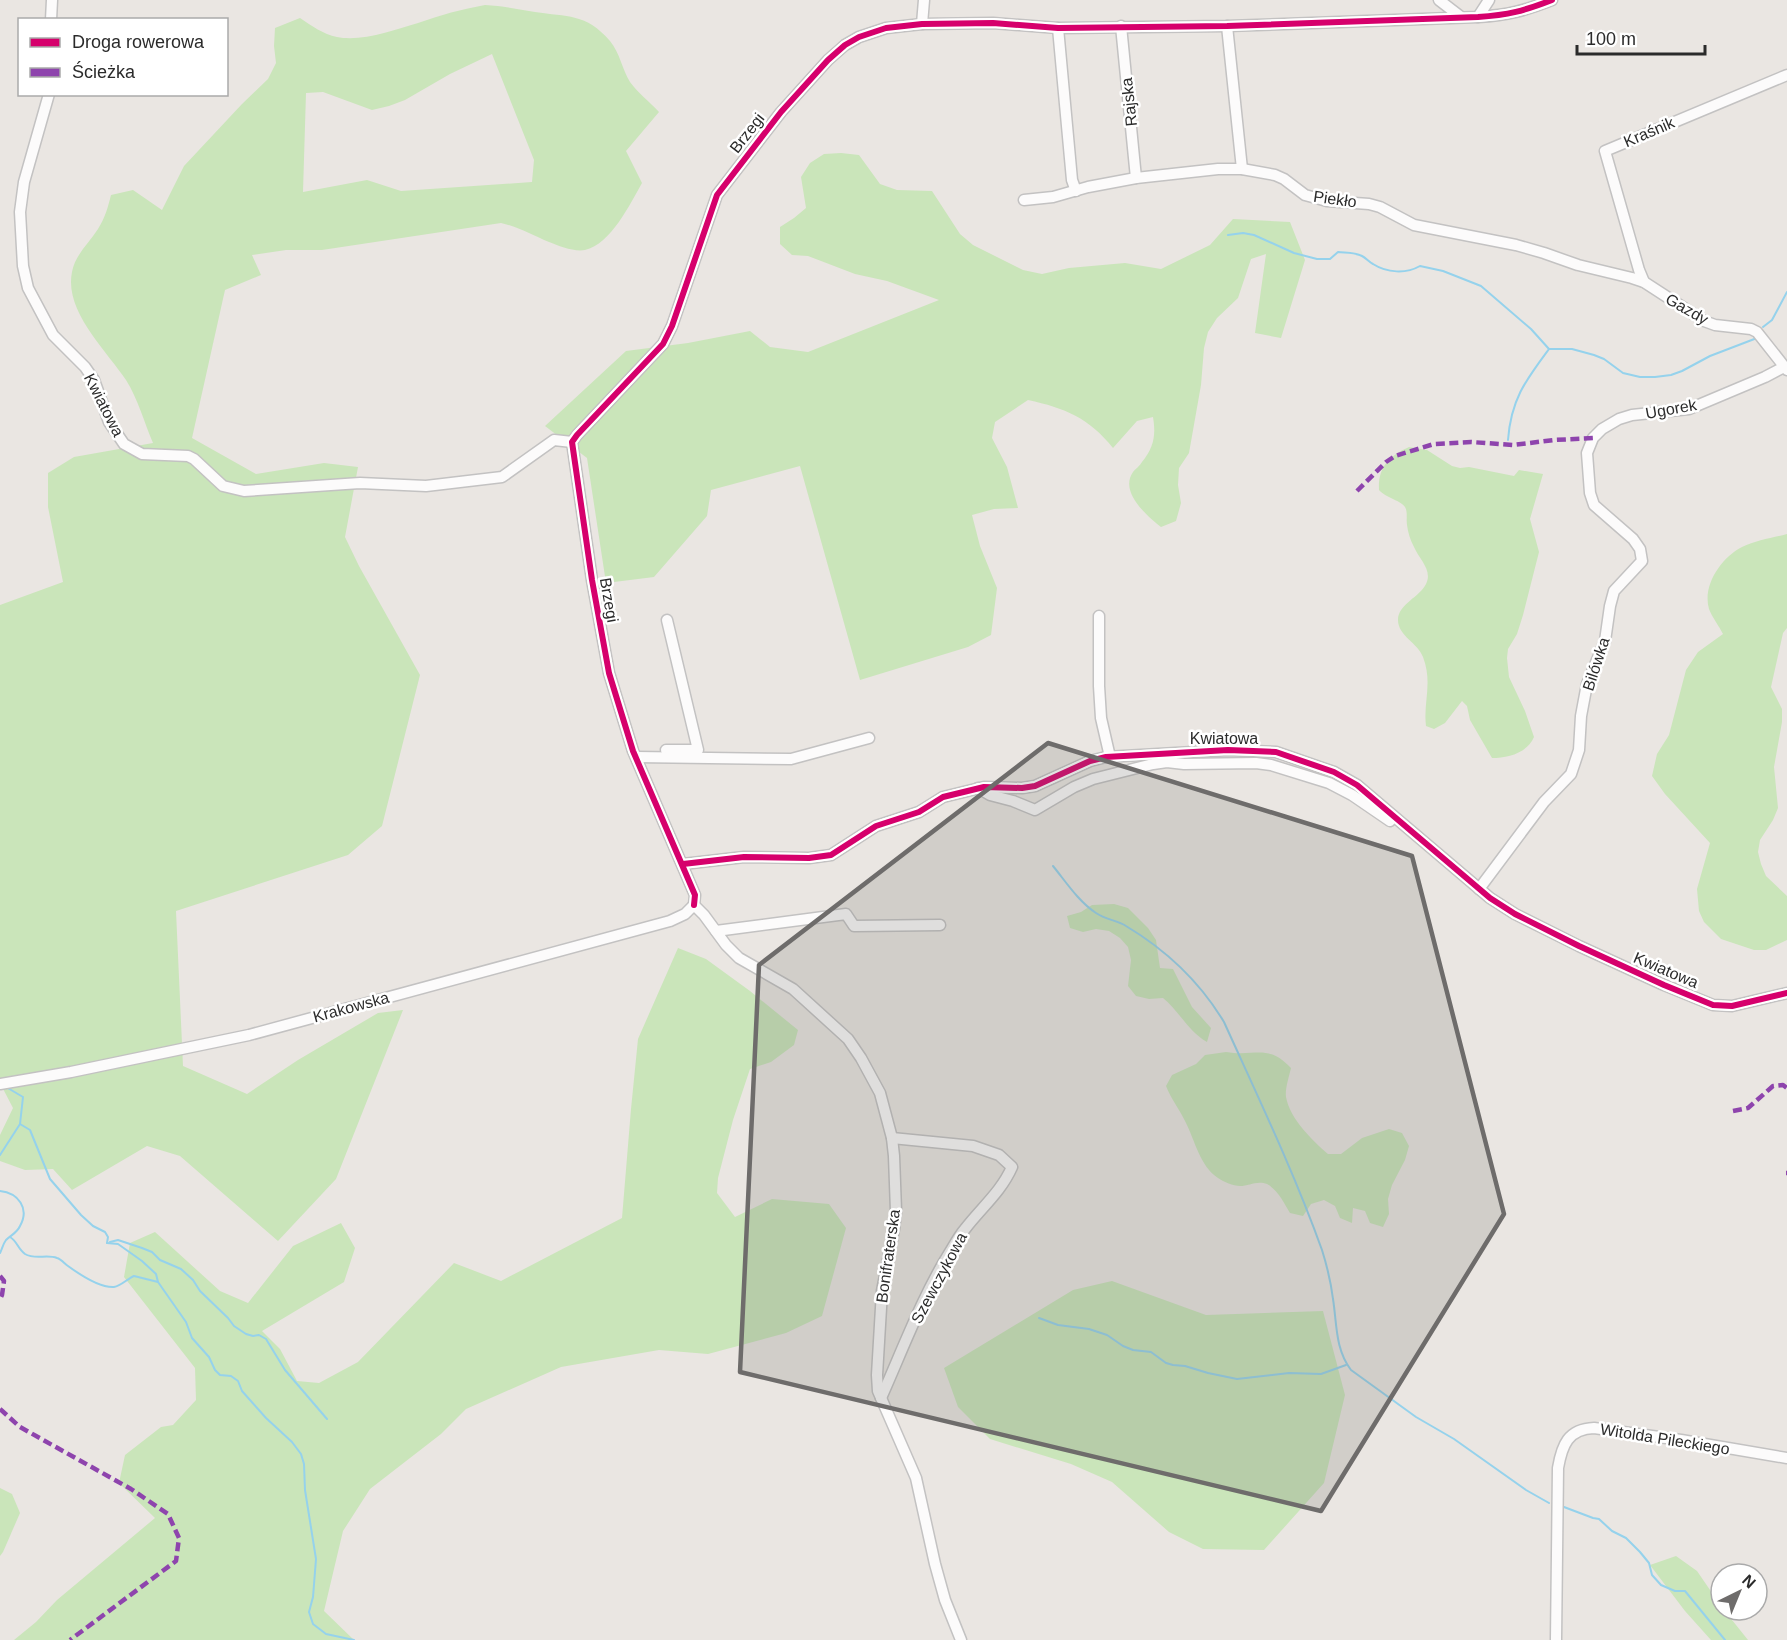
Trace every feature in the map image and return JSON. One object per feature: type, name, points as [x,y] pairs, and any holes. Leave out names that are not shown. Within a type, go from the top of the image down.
[{"type":"street","points":[[51,18],[52,0]]},
{"type":"street","points":[[922,24],[924,0]]},
{"type":"street","points":[[1439,0],[1461,17]]},
{"type":"street","points":[[1478,16],[1489,0]]},
{"type":"street","name":"Brzegi","points":[[694,905],[695,895],[683,864],[634,754],[609,673],[592,580],[572,442],[663,344],[672,326],[717,195],[781,112],[828,60],[845,45],[859,37],[886,28],[922,24],[993,24],[1058,28],[1227,26],[1498,16],[1524,11],[1552,0]]},
{"type":"street","name":"Rajska","points":[[1121,26],[1136,178]]},
{"type":"street","points":[[1227,26],[1242,169]]},
{"type":"street","points":[[1058,28],[1072,180],[1076,191]]},
{"type":"street","name":"Kraśnik","points":[[1644,282],[1605,151],[1787,75]]},
{"type":"street","name":"Kwiatowa","points":[[48,96],[24,182],[20,212],[23,266],[28,288],[53,335],[94,380],[109,422],[124,444],[142,454],[188,456],[223,486],[244,491],[360,483],[426,486],[502,477],[554,440],[572,442]]},
{"type":"street","name":"Piekło","points":[[1024,200],[1053,197],[1136,178],[1218,169],[1242,169],[1275,175],[1305,195],[1326,201],[1369,204],[1380,207],[1414,225],[1516,245],[1578,265],[1644,282]]},
{"type":"street","name":"Gazdy","points":[[1644,282],[1704,321],[1757,332],[1786,368]]},
{"type":"street","name":"Ugorek","points":[[1593,438],[1602,429],[1619,419],[1632,415],[1689,409],[1786,368]]},
{"type":"street","name":"Bilówka","points":[[1479,889],[1544,802],[1571,774],[1579,750],[1581,716],[1587,684],[1605,641],[1614,591],[1642,561],[1640,549],[1633,539],[1594,505],[1590,493],[1587,453],[1593,438]]},
{"type":"street","points":[[1099,616],[1101,718],[1110,757]]},
{"type":"street","points":[[634,754],[698,750],[667,620]]},
{"type":"street","points":[[634,754],[792,759],[869,738]]},
{"type":"street","name":"Kwiatowa","points":[[683,864],[744,857],[809,858],[831,855],[876,826],[919,812],[943,797],[978,788],[1035,786],[1090,761],[1110,757],[1228,750],[1276,752],[1334,772],[1357,785],[1490,898],[1515,914],[1579,946],[1713,1005],[1732,1006],[1787,993]]},
{"type":"street","points":[[978,788],[990,795],[1035,810],[1074,787],[1093,779],[1153,764],[1167,762],[1184,764],[1256,763],[1271,765],[1332,785],[1352,795],[1418,842],[1431,848]]},
{"type":"street","name":"Bonifraterska","points":[[694,905],[739,958],[793,989],[848,1040],[861,1058],[880,1093],[892,1138],[896,1212],[882,1291],[878,1391],[915,1478],[940,1582],[961,1640]]},
{"type":"street","name":"Krakowska","points":[[0,1084],[71,1072],[249,1035],[670,921],[685,914],[694,905]]},
{"type":"street","points":[[716,932],[846,914],[854,926],[940,925]]},
{"type":"street","name":"Szewczykowa","points":[[881,1398],[948,1254],[964,1229],[994,1197],[1012,1167],[999,1155],[973,1146],[892,1138]]},
{"type":"street","name":"Witolda Pileckiego","points":[[1556,1640],[1558,1468],[1564,1446],[1572,1436],[1584,1429],[1601,1429],[1787,1458]]},
{"type":"highlighted area","points":[[1048,743],[1412,856],[1504,1214],[1321,1511],[740,1372],[759,965]]},
{"type":"green space","points":[[485,5],[566,16],[593,25],[610,41],[630,82],[659,112],[626,151],[642,183],[626,212],[603,240],[585,250],[562,247],[501,223],[322,250],[286,250],[252,255],[261,275],[225,290],[192,438],[256,474],[324,463],[358,467],[345,537],[420,675],[382,826],[348,855],[176,911],[183,1066],[247,1094],[298,1060],[378,1013],[403,1010],[336,1179],[278,1241],[180,1156],[147,1146],[72,1190],[53,1169],[25,1170],[0,1161],[0,1135],[13,1108],[0,1083],[0,605],[63,582],[48,507],[48,473],[74,457],[153,443],[130,387],[80,315],[71,287],[74,266],[100,225],[111,195],[133,190],[162,210],[184,166],[268,79],[276,63],[275,28],[300,18],[332,36],[367,37]],"holes":[[[492,54],[534,160],[532,182],[401,191],[367,180],[303,192],[306,93],[323,92],[372,110],[405,100],[450,74]]]},
{"type":"green space","points":[[824,154],[859,155],[880,184],[897,190],[932,191],[960,234],[973,245],[1023,270],[1042,274],[1069,268],[1125,263],[1161,269],[1210,245],[1233,219],[1290,222],[1305,260],[1281,338],[1255,333],[1266,254],[1251,259],[1238,298],[1217,318],[1208,332],[1189,453],[1179,468],[1178,485],[1181,503],[1176,521],[1161,527],[1136,503],[1130,487],[1133,472],[1152,446],[1153,417],[1137,421],[1113,448],[1095,429],[1075,416],[1028,400],[995,422],[992,438],[1007,467],[1018,508],[994,509],[972,515],[980,546],[997,588],[991,635],[968,647],[860,680],[800,466],[711,490],[707,516],[654,577],[606,583],[587,458],[545,426],[626,351],[688,343],[750,331],[770,347],[808,352],[939,300],[887,281],[855,274],[808,256],[792,255],[780,244],[780,227],[806,208],[801,177],[810,163]]},
{"type":"green space","points":[[1409,447],[1427,450],[1452,466],[1460,468],[1469,467],[1514,476],[1519,470],[1543,474],[1530,519],[1539,552],[1523,615],[1517,634],[1508,649],[1507,658],[1509,677],[1534,737],[1522,751],[1510,756],[1492,758],[1470,720],[1467,706],[1462,701],[1445,723],[1434,729],[1426,726],[1428,684],[1426,666],[1420,652],[1401,631],[1398,620],[1405,605],[1423,589],[1428,574],[1410,539],[1405,507],[1379,490],[1380,475],[1386,463],[1390,458]]},
{"type":"green space","points":[[1787,534],[1787,628],[1783,633],[1771,687],[1782,709],[1774,767],[1778,808],[1760,840],[1758,852],[1766,876],[1787,896],[1787,940],[1766,950],[1754,950],[1721,939],[1704,922],[1699,911],[1697,889],[1710,843],[1665,794],[1652,776],[1657,754],[1669,735],[1686,670],[1698,652],[1723,634],[1709,609],[1708,591],[1715,573],[1727,558],[1742,547]]},
{"type":"green space","points":[[1114,904],[1128,908],[1148,928],[1156,940],[1160,968],[1173,969],[1192,1007],[1211,1028],[1207,1042],[1194,1032],[1163,998],[1149,999],[1136,996],[1128,986],[1131,960],[1128,947],[1120,938],[1109,931],[1096,929],[1083,932],[1070,928],[1067,916],[1081,912],[1092,905]]},
{"type":"green space","points":[[678,948],[706,959],[798,1030],[794,1045],[771,1062],[750,1069],[733,1120],[718,1178],[717,1193],[735,1217],[772,1199],[829,1204],[846,1228],[822,1316],[786,1333],[708,1354],[659,1350],[561,1367],[466,1409],[441,1434],[370,1489],[343,1531],[324,1611],[354,1640],[14,1640],[36,1622],[57,1600],[155,1518],[119,1483],[125,1455],[161,1427],[173,1425],[196,1400],[195,1368],[124,1277],[130,1243],[155,1232],[220,1291],[248,1303],[293,1246],[341,1223],[355,1248],[344,1282],[262,1331],[280,1349],[297,1381],[319,1383],[358,1362],[454,1263],[501,1281],[622,1218],[638,1039]]},
{"type":"green space","points":[[1226,1052],[1268,1053],[1283,1060],[1291,1068],[1286,1090],[1288,1105],[1302,1128],[1328,1154],[1341,1154],[1362,1138],[1389,1129],[1402,1133],[1409,1146],[1405,1160],[1392,1185],[1388,1199],[1389,1214],[1383,1227],[1370,1223],[1365,1211],[1353,1208],[1352,1223],[1340,1218],[1335,1206],[1324,1200],[1311,1204],[1303,1216],[1290,1213],[1278,1193],[1267,1184],[1234,1185],[1212,1173],[1202,1160],[1166,1086],[1172,1075],[1196,1064],[1205,1055]]},
{"type":"green space","points":[[1112,1281],[1206,1315],[1323,1311],[1345,1395],[1324,1483],[1264,1550],[1203,1549],[1169,1532],[1112,1482],[1071,1464],[990,1439],[958,1407],[944,1368],[1073,1290]]},
{"type":"green space","points":[[0,1488],[12,1494],[20,1513],[0,1556]]},
{"type":"green space","points":[[1676,1556],[1697,1571],[1709,1588],[1709,1622],[1734,1622],[1748,1640],[1711,1640],[1685,1611],[1650,1565]]},
{"type":"waterway","points":[[1228,235],[1243,233],[1254,235],[1294,253],[1317,259],[1330,259],[1338,252],[1350,253],[1362,256],[1378,267],[1390,271],[1403,271],[1420,266],[1443,271],[1481,286],[1531,329],[1549,349],[1572,349],[1594,355],[1604,359],[1623,373],[1640,377],[1671,375],[1710,356],[1757,338]]},
{"type":"waterway","points":[[1763,327],[1772,320],[1787,292]]},
{"type":"waterway","points":[[1508,440],[1516,401],[1549,349]]},
{"type":"waterway","points":[[1053,866],[1090,908],[1141,935],[1168,956],[1193,980],[1224,1022],[1288,1163],[1322,1250],[1331,1287],[1339,1345],[1351,1370],[1416,1417],[1454,1439],[1526,1490],[1549,1503]]},
{"type":"waterway","points":[[0,1155],[20,1124],[23,1097],[6,1087]]},
{"type":"waterway","points":[[20,1124],[30,1130],[50,1179],[81,1215],[93,1226],[105,1232],[108,1237],[107,1243]]},
{"type":"waterway","points":[[0,1191],[17,1198],[24,1213],[19,1228],[6,1240],[0,1253]]},
{"type":"waterway","points":[[10,1237],[25,1254],[33,1257],[53,1257],[96,1283],[108,1287],[117,1286],[134,1276],[158,1282]]},
{"type":"waterway","points":[[110,1242],[118,1240],[142,1248],[152,1252],[160,1260],[181,1269],[234,1326],[246,1334],[259,1335],[266,1339],[285,1370],[327,1419]]},
{"type":"waterway","points":[[107,1243],[118,1244],[156,1274],[158,1282],[186,1322],[192,1338],[209,1357],[215,1370],[220,1375],[231,1376],[238,1381],[242,1391],[301,1454],[316,1559],[313,1597],[309,1612],[313,1624],[326,1634],[354,1640]]},
{"type":"waterway","points":[[1039,1318],[1058,1325],[1089,1329],[1107,1335],[1133,1350],[1151,1352],[1166,1363],[1237,1379],[1289,1373],[1321,1374],[1346,1365]]},
{"type":"waterway","points":[[1564,1507],[1599,1519],[1612,1531],[1626,1538],[1649,1563],[1652,1575],[1661,1585],[1675,1591],[1685,1591],[1725,1640]]},
{"type":"marked path","points":[[1357,491],[1395,456],[1434,444],[1471,442],[1513,445],[1593,438]]},
{"type":"marked path","points":[[1733,1111],[1748,1108],[1773,1086],[1783,1085],[1787,1088]]},
{"type":"marked path","points":[[0,1276],[4,1281],[0,1299]]},
{"type":"marked path","points":[[0,1409],[20,1427],[131,1489],[168,1514],[179,1538],[176,1561],[70,1640]]},
{"type":"cycle path","points":[[694,905],[695,895],[633,751],[609,673],[592,580],[572,442],[663,344],[672,326],[717,195],[781,112],[828,60],[845,45],[859,37],[886,28],[922,24],[993,23],[1058,28],[1227,26],[1478,17],[1516,12],[1552,0]]},
{"type":"cycle path","points":[[683,864],[744,857],[809,858],[831,855],[876,826],[919,812],[943,797],[984,787],[1035,786],[1090,761],[1106,757],[1228,750],[1276,752],[1334,772],[1357,785],[1490,898],[1515,914],[1579,946],[1713,1005],[1732,1006],[1787,993]]}]
